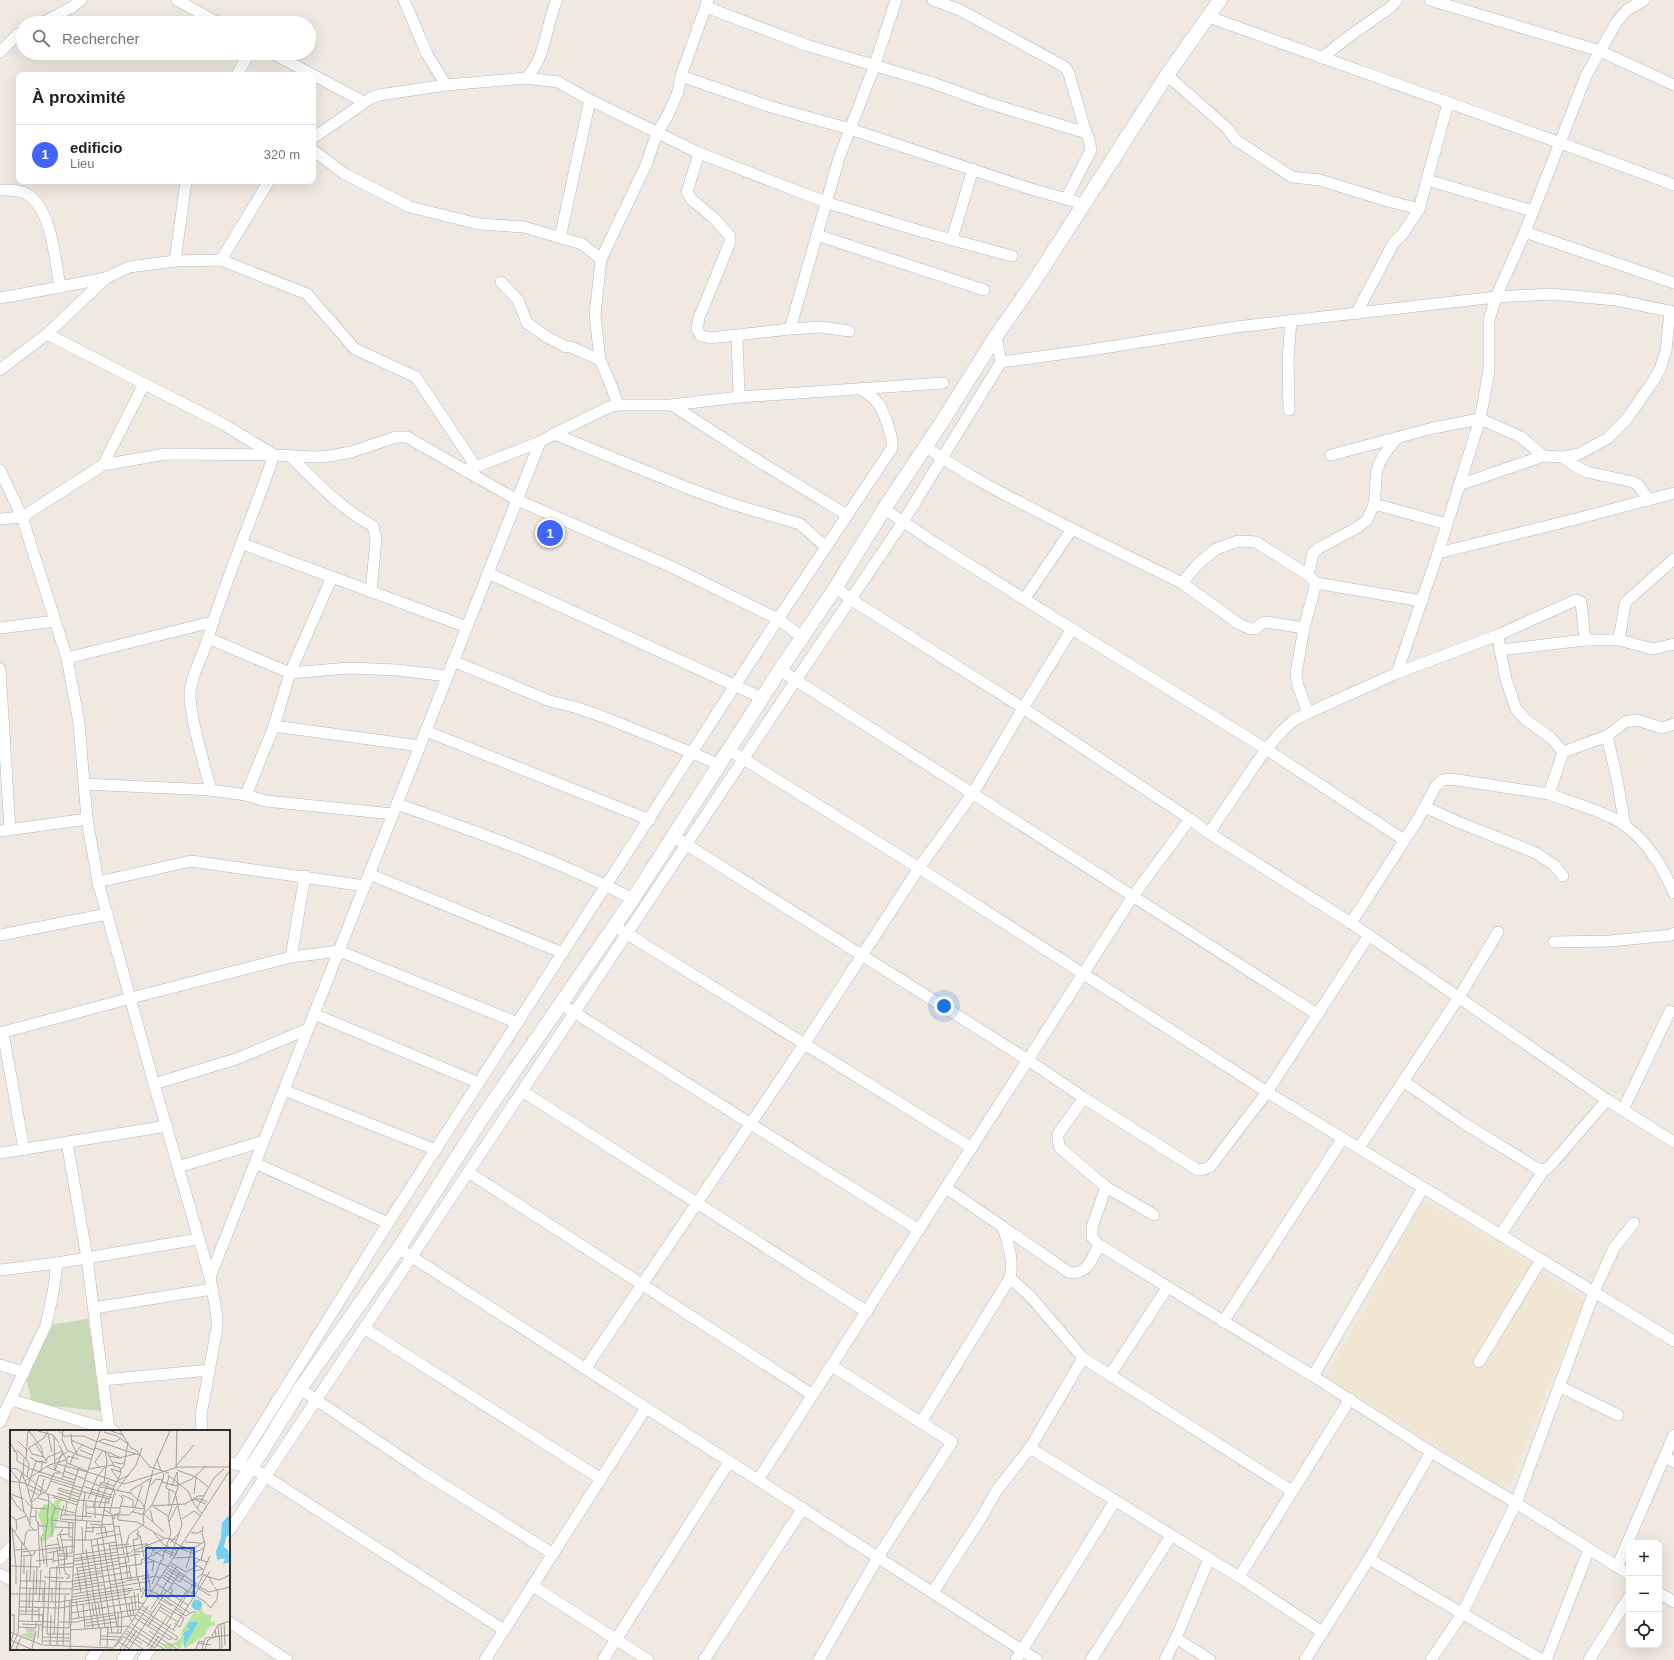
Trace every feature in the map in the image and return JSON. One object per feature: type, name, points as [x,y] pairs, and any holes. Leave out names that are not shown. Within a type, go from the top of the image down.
[{"type":"street","points":[[55,16],[72,7],[81,0]]},
{"type":"street","points":[[177,0],[206,16]]},
{"type":"street","points":[[404,0],[427,54],[446,85]]},
{"type":"street","points":[[526,78],[533,71],[540,56],[557,0]]},
{"type":"street","points":[[790,330],[840,158],[874,66],[896,0]]},
{"type":"street","points":[[934,0],[960,10],[1065,67],[1069,74],[1091,150],[1066,199]]},
{"type":"street","points":[[239,1465],[300,1389],[399,1248],[482,1118],[633,899],[802,636],[836,587],[884,509],[996,336],[1035,280],[1167,75],[1220,0]]},
{"type":"street","points":[[1322,58],[1348,37],[1390,8],[1397,0]]},
{"type":"street","points":[[1430,0],[1600,51],[1674,85]]},
{"type":"street","points":[[1397,673],[1438,553],[1480,419],[1490,371],[1489,320],[1496,297],[1525,232],[1559,141],[1586,76],[1620,19],[1627,10],[1641,1]]},
{"type":"street","points":[[618,405],[611,384],[600,360],[595,315],[601,259],[646,165],[657,133],[667,117],[678,92],[681,76],[707,4],[806,45],[933,83],[988,103],[1086,133]]},
{"type":"street","points":[[1209,17],[1448,103],[1559,141],[1674,184]]},
{"type":"street","points":[[0,52],[16,36]]},
{"type":"street","points":[[239,72],[245,60]]},
{"type":"street","points":[[285,60],[308,72]]},
{"type":"street","points":[[1167,75],[1228,128],[1236,140],[1292,177],[1320,180],[1419,209]]},
{"type":"street","points":[[316,76],[364,102]]},
{"type":"street","points":[[681,76],[768,106],[850,129],[1084,204]]},
{"type":"street","points":[[316,136],[364,102],[379,95],[446,85],[526,78],[558,82],[590,100],[699,153],[828,203],[1012,256]]},
{"type":"street","points":[[560,238],[590,100]]},
{"type":"street","points":[[1356,314],[1394,242],[1402,235],[1419,209],[1448,103]]},
{"type":"street","points":[[316,152],[343,173],[410,207],[478,224],[524,227],[582,244],[601,259]]},
{"type":"street","points":[[699,153],[687,192],[692,200],[714,218],[730,236],[730,242],[699,318],[697,329],[701,336],[710,338],[737,336],[822,327],[848,331]]},
{"type":"street","points":[[952,239],[973,169]]},
{"type":"street","points":[[1427,180],[1533,211]]},
{"type":"street","points":[[175,261],[186,184]]},
{"type":"street","points":[[221,260],[267,184]]},
{"type":"street","points":[[0,190],[14,190],[25,193],[41,210],[48,227],[60,287]]},
{"type":"street","points":[[1525,232],[1674,283]]},
{"type":"street","points":[[817,235],[984,290]]},
{"type":"street","points":[[0,298],[106,278],[129,267],[175,261],[221,260],[307,294],[355,349],[416,377],[476,467]]},
{"type":"street","points":[[0,370],[48,334],[106,278]]},
{"type":"street","points":[[501,282],[518,300],[527,322],[548,337],[566,347],[571,347],[600,360]]},
{"type":"street","points":[[1001,362],[1090,350],[1236,326],[1356,314],[1496,297],[1551,294],[1616,300],[1672,312],[1666,351],[1660,369],[1626,420],[1608,438],[1579,454],[1562,457],[1543,456],[1459,485]]},
{"type":"street","points":[[1289,410],[1288,359],[1291,321]]},
{"type":"street","points":[[48,334],[223,424],[274,455]]},
{"type":"street","points":[[737,336],[740,397]]},
{"type":"street","points":[[230,1530],[850,599],[903,522],[1001,362],[996,336]]},
{"type":"street","points":[[465,471],[540,442],[609,407],[618,405],[672,405],[740,397],[862,390],[943,383]]},
{"type":"street","points":[[103,465],[144,384]]},
{"type":"street","points":[[230,1496],[239,1465],[388,1223],[650,820],[778,619],[893,444],[880,406],[871,396],[862,390]]},
{"type":"street","points":[[672,405],[752,457],[847,515]]},
{"type":"street","points":[[1331,455],[1433,428],[1480,419],[1521,437],[1543,456]]},
{"type":"street","points":[[554,434],[690,489],[732,504],[800,524],[826,547]]},
{"type":"street","points":[[0,520],[22,517],[103,465],[165,454],[314,457],[351,452],[396,438],[407,437],[517,500],[672,567],[778,619],[802,636]]},
{"type":"street","points":[[1308,575],[1313,553],[1319,548],[1358,527],[1367,520],[1374,504],[1377,468],[1381,459],[1397,438]]},
{"type":"street","points":[[210,1277],[540,442]]},
{"type":"street","points":[[925,446],[968,474],[1072,529],[1182,583],[1239,624],[1251,629],[1255,629],[1262,623],[1266,622],[1304,628]]},
{"type":"street","points":[[211,790],[190,698],[192,682],[208,638],[212,622],[274,455]]},
{"type":"street","points":[[290,456],[323,490],[358,518],[373,526],[376,539],[370,592]]},
{"type":"street","points":[[1562,457],[1587,472],[1633,482],[1638,485],[1649,500]]},
{"type":"street","points":[[0,470],[22,517],[67,658],[76,704],[87,819],[98,882],[154,1084],[210,1277],[217,1328],[201,1415],[202,1430]]},
{"type":"street","points":[[1438,553],[1674,493]]},
{"type":"street","points":[[1374,504],[1447,524]]},
{"type":"street","points":[[884,509],[1072,629],[1266,749],[1404,840]]},
{"type":"street","points":[[1025,598],[1072,529]]},
{"type":"street","points":[[1182,583],[1198,564],[1216,549],[1238,541],[1256,542],[1308,575],[1316,583],[1422,601]]},
{"type":"street","points":[[242,544],[467,628]]},
{"type":"street","points":[[1619,640],[1628,600],[1674,559]]},
{"type":"street","points":[[488,574],[762,698]]},
{"type":"street","points":[[246,795],[274,726],[290,673],[332,577]]},
{"type":"street","points":[[1308,713],[1298,686],[1296,674],[1304,628],[1316,583]]},
{"type":"street","points":[[836,587],[850,599],[1023,708],[1190,818],[1209,833],[1351,923],[1459,996],[1607,1100],[1674,1142]]},
{"type":"street","points":[[1209,833],[1266,749],[1294,720],[1397,673],[1498,635],[1579,600],[1581,602],[1585,640]]},
{"type":"street","points":[[0,628],[55,621]]},
{"type":"street","points":[[67,658],[212,622]]},
{"type":"street","points":[[585,1368],[698,1204],[919,868],[973,793],[1072,629]]},
{"type":"street","points":[[1498,635],[1506,679],[1516,709],[1526,720],[1551,738],[1563,752]]},
{"type":"street","points":[[208,638],[290,673],[349,668],[397,670],[448,676]]},
{"type":"street","points":[[1500,650],[1585,640],[1619,640],[1653,649],[1674,645]]},
{"type":"street","points":[[453,661],[550,702],[578,708],[601,716],[720,765]]},
{"type":"street","points":[[0,669],[5,830],[87,819]]},
{"type":"street","points":[[780,670],[1318,1015]]},
{"type":"street","points":[[1563,752],[1607,736],[1626,722],[1637,720],[1662,728],[1674,724]]},
{"type":"street","points":[[274,726],[420,746]]},
{"type":"street","points":[[426,731],[650,820]]},
{"type":"street","points":[[1607,736],[1617,779],[1625,826]]},
{"type":"street","points":[[729,750],[919,868],[1083,975],[1268,1092],[1674,1341]]},
{"type":"street","points":[[1549,794],[1563,752]]},
{"type":"street","points":[[1351,923],[1425,807],[1436,786],[1443,780],[1451,779],[1549,794],[1606,816],[1625,826],[1646,845],[1657,859],[1674,893]]},
{"type":"street","points":[[84,784],[211,790],[246,795],[266,802],[395,809],[497,840],[607,886],[633,899]]},
{"type":"street","points":[[1425,807],[1458,822],[1536,853],[1554,865],[1563,876]]},
{"type":"street","points":[[758,1480],[1133,896],[1190,818]]},
{"type":"street","points":[[673,836],[1028,1060],[1084,1098],[1198,1170],[1204,1170],[1210,1166],[1268,1092],[1369,935]]},
{"type":"street","points":[[98,882],[192,861],[305,876],[365,886]]},
{"type":"street","points":[[370,874],[563,953]]},
{"type":"street","points":[[292,957],[305,876]]},
{"type":"street","points":[[0,935],[107,914]]},
{"type":"street","points":[[613,926],[628,933],[972,1148]]},
{"type":"street","points":[[1359,1148],[1459,996],[1498,932]]},
{"type":"street","points":[[1554,942],[1610,941],[1674,933]]},
{"type":"street","points":[[24,1149],[1,1033],[131,998],[292,957],[339,951],[518,1023]]},
{"type":"street","points":[[561,1004],[919,1230]]},
{"type":"street","points":[[1623,1110],[1670,1011]]},
{"type":"street","points":[[314,1014],[479,1083]]},
{"type":"street","points":[[154,1084],[236,1059],[308,1029]]},
{"type":"street","points":[[1403,1081],[1465,1124],[1538,1170],[1544,1170]]},
{"type":"street","points":[[284,1090],[436,1150]]},
{"type":"street","points":[[522,1091],[867,1312]]},
{"type":"street","points":[[1084,1098],[1058,1134],[1060,1148],[1106,1186],[1154,1215]]},
{"type":"street","points":[[1500,1235],[1544,1170],[1549,1167],[1607,1100]]},
{"type":"street","points":[[0,1154],[167,1126]]},
{"type":"street","points":[[1223,1322],[1343,1138]]},
{"type":"street","points":[[178,1167],[264,1141]]},
{"type":"street","points":[[12,1400],[111,1430],[87,1258],[67,1142]]},
{"type":"street","points":[[256,1163],[388,1223]]},
{"type":"street","points":[[468,1172],[813,1395]]},
{"type":"street","points":[[1106,1186],[1092,1227],[1092,1237],[1098,1245],[1350,1399],[1431,1452],[1516,1503],[1626,1572]]},
{"type":"street","points":[[946,1188],[1070,1273],[1079,1273],[1087,1268],[1098,1245]]},
{"type":"street","points":[[1312,1376],[1423,1188]]},
{"type":"street","points":[[1431,1660],[1462,1614],[1516,1503],[1594,1292],[1614,1248],[1634,1223]]},
{"type":"street","points":[[920,1422],[1010,1278],[1012,1268],[1011,1254],[1003,1227]]},
{"type":"street","points":[[0,1270],[57,1263],[198,1239]]},
{"type":"street","points":[[399,1248],[1037,1660]]},
{"type":"street","points":[[1479,1362],[1541,1260]]},
{"type":"street","points":[[0,1422],[12,1400],[48,1319],[57,1263]]},
{"type":"street","points":[[1010,1278],[1031,1297],[1083,1358],[1292,1491]]},
{"type":"street","points":[[1110,1376],[1167,1288]]},
{"type":"street","points":[[94,1308],[212,1289]]},
{"type":"street","points":[[364,1328],[601,1479]]},
{"type":"street","points":[[933,1592],[981,1518],[997,1490],[1030,1448],[1083,1358]]},
{"type":"street","points":[[0,1365],[24,1372]]},
{"type":"street","points":[[819,1660],[878,1558],[952,1442],[832,1366]]},
{"type":"street","points":[[103,1380],[210,1370]]},
{"type":"street","points":[[1559,1386],[1618,1415]]},
{"type":"street","points":[[300,1389],[423,1472],[553,1554]]},
{"type":"street","points":[[1239,1577],[1350,1399]]},
{"type":"street","points":[[485,1660],[646,1408]]},
{"type":"street","points":[[1617,1567],[1669,1459],[1674,1435]]},
{"type":"street","points":[[1030,1448],[1170,1536],[1239,1577],[1322,1632]]},
{"type":"street","points":[[1306,1660],[1322,1632],[1369,1559],[1431,1452]]},
{"type":"street","points":[[603,1660],[729,1462]]},
{"type":"street","points":[[239,1465],[265,1477],[504,1630]]},
{"type":"street","points":[[0,1470],[10,1475]]},
{"type":"street","points":[[1016,1660],[1115,1501]]},
{"type":"street","points":[[704,1660],[803,1508]]},
{"type":"street","points":[[1091,1660],[1170,1536]]},
{"type":"street","points":[[0,1559],[10,1548]]},
{"type":"street","points":[[1546,1660],[1589,1550]]},
{"type":"street","points":[[1165,1660],[1176,1638],[1209,1559]]},
{"type":"street","points":[[1369,1559],[1542,1660]]},
{"type":"street","points":[[0,1574],[10,1579]]},
{"type":"street","points":[[533,1586],[648,1660]]},
{"type":"street","points":[[1662,1595],[1674,1602]]},
{"type":"street","points":[[1589,1660],[1626,1602]]},
{"type":"street","points":[[230,1623],[274,1656],[287,1660]]},
{"type":"street","points":[[1176,1638],[1210,1660]]},
{"type":"street","points":[[91,1660],[97,1650]]},
{"type":"street","points":[[124,1660],[131,1650]]},
{"type":"street","points":[[143,1660],[149,1650]]},
{"type":"shaded area","points":[[1423,1200],[1534,1265],[1473,1362],[1482,1367],[1538,1270],[1585,1299],[1510,1482],[1502,1487],[1327,1377]]},
{"type":"green space","points":[[88,1319],[102,1411],[32,1404],[26,1377],[50,1325]]},
{"type":"place","name":"edificio","points":[[550,533]]}]
